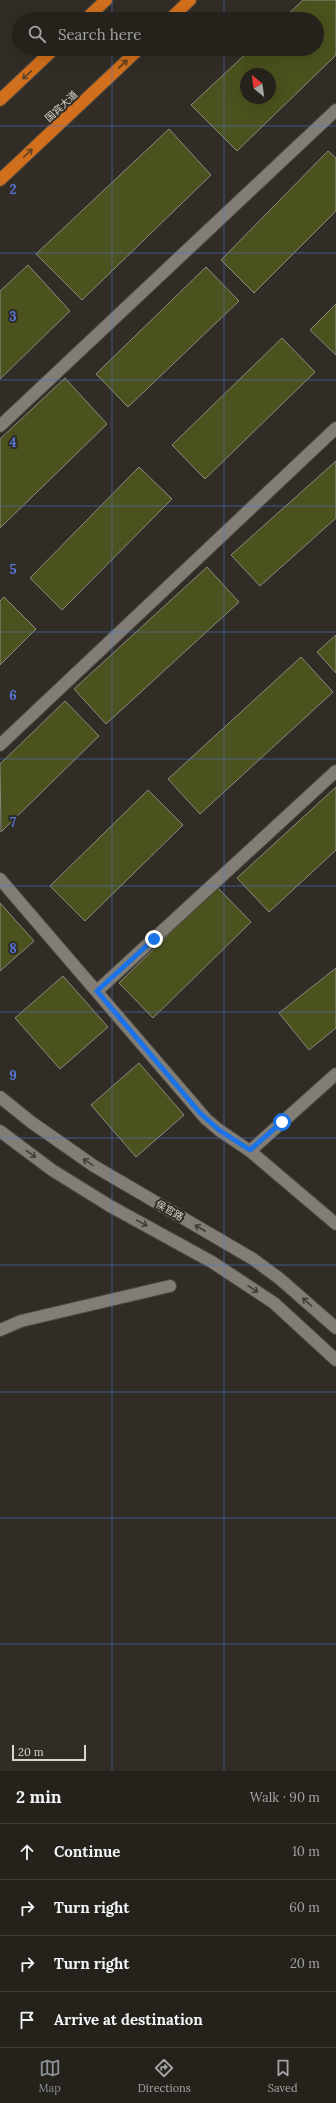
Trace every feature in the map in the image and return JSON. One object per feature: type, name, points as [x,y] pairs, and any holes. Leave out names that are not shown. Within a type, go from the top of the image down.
[{"type":"highway","points":[[93,12],[106,0]]},
{"type":"highway","points":[[177,12],[190,0]]},
{"type":"highway","points":[[0,100],[47,56]]},
{"type":"highway","name":"国宾大道","points":[[0,180],[132,56]]},
{"type":"street","points":[[0,426],[336,110]]},
{"type":"street","points":[[0,745],[336,428]]},
{"type":"street","points":[[97,991],[336,771]]},
{"type":"street","points":[[0,879],[198,1110],[219,1130],[250,1150],[336,1224]]},
{"type":"street","points":[[250,1150],[336,1074]]},
{"type":"street","name":"侯官路","points":[[0,1097],[31,1122],[94,1166],[253,1259],[280,1279],[336,1328]]},
{"type":"street","points":[[0,1131],[52,1170],[110,1206],[212,1262],[274,1303],[336,1360]]},
{"type":"street","points":[[0,1330],[21,1321],[170,1286]]},
{"type":"building","points":[[303,0],[336,0],[336,55],[237,151],[191,105],[244,56],[324,56],[324,12],[290,12]]},
{"type":"building","points":[[169,129],[211,175],[82,300],[36,254]]},
{"type":"building","points":[[328,151],[336,158],[336,211],[254,293],[221,260]]},
{"type":"building","points":[[28,265],[70,311],[0,379],[0,291]]},
{"type":"building","points":[[206,267],[239,301],[128,407],[96,374]]},
{"type":"building","points":[[336,304],[336,355],[310,330]]},
{"type":"building","points":[[282,338],[315,372],[205,479],[172,445]]},
{"type":"building","points":[[65,378],[107,424],[0,528],[0,439]]},
{"type":"building","points":[[336,461],[336,518],[260,586],[231,555]]},
{"type":"building","points":[[139,467],[172,499],[62,610],[30,578]]},
{"type":"building","points":[[207,567],[239,602],[106,724],[74,689]]},
{"type":"building","points":[[4,597],[36,629],[0,665],[0,601]]},
{"type":"building","points":[[336,635],[336,673],[317,652]]},
{"type":"building","points":[[301,657],[333,692],[200,814],[168,779]]},
{"type":"building","points":[[65,701],[99,736],[1,832],[0,764]]},
{"type":"building","points":[[336,787],[336,850],[269,912],[237,878]]},
{"type":"building","points":[[148,790],[183,825],[85,921],[50,886]]},
{"type":"building","points":[[217,887],[251,922],[153,1018],[119,983]]},
{"type":"building","points":[[0,903],[34,941],[0,971]]},
{"type":"building","points":[[336,968],[336,1028],[309,1050],[279,1013]]},
{"type":"building","points":[[63,976],[108,1027],[60,1069],[15,1018]]},
{"type":"building","points":[[139,1063],[184,1115],[136,1157],[91,1105]]},
{"type":"route","points":[[154,939],[97,991],[194,1106],[219,1130],[250,1150],[282,1122]]}]
